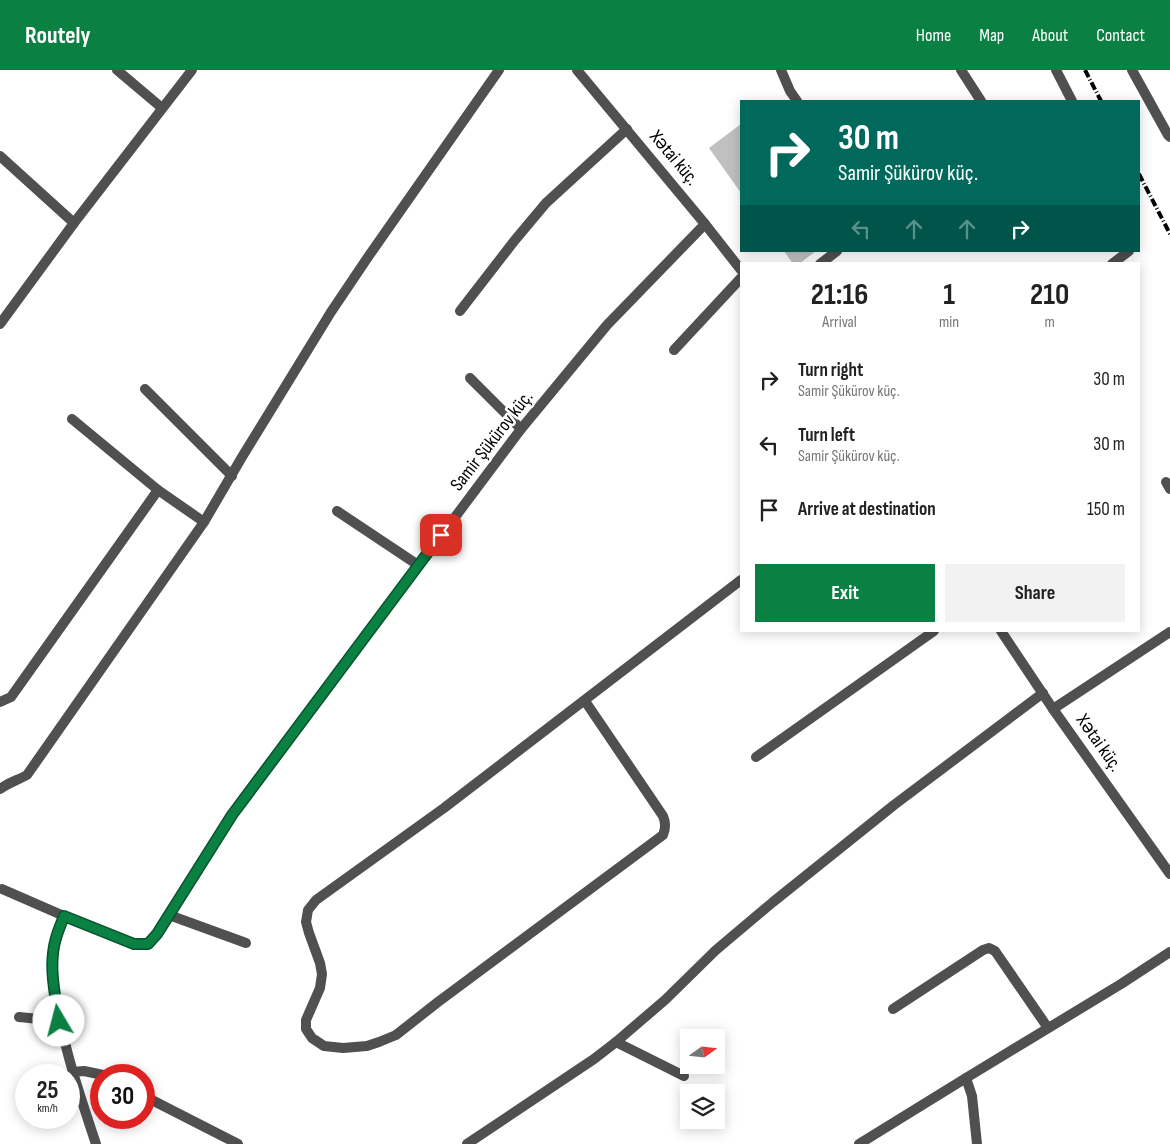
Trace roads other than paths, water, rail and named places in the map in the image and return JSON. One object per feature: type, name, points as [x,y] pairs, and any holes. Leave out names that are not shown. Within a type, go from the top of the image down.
[{"type":"street","points":[[117,70],[162,108]]},
{"type":"street","points":[[0,324],[74,223],[192,70]]},
{"type":"street","points":[[0,789],[27,775],[204,522],[337,304],[499,70]]},
{"type":"street","name":"Xətai küç.","points":[[577,70],[706,224],[740,269]]},
{"type":"street","points":[[780,70],[796,100]]},
{"type":"street","points":[[961,70],[980,100]]},
{"type":"street","points":[[1056,70],[1071,100]]},
{"type":"street","points":[[1132,70],[1170,137]]},
{"type":"street","points":[[460,311],[546,203],[627,129]]},
{"type":"street","points":[[0,156],[74,223]]},
{"type":"street","name":"Samir Şükürov küç.","points":[[64,916],[134,944],[148,944],[157,934],[232,815],[521,429],[608,325],[706,224]]},
{"type":"street","points":[[823,262],[836,252]]},
{"type":"street","points":[[1115,262],[1128,252]]},
{"type":"street","points":[[674,350],[740,279]]},
{"type":"street","points":[[470,378],[521,429]]},
{"type":"street","points":[[145,389],[232,476]]},
{"type":"street","points":[[72,419],[158,490],[204,522]]},
{"type":"street","points":[[0,702],[10,697],[158,490]]},
{"type":"street","points":[[337,511],[418,566]]},
{"type":"street","points":[[585,701],[663,816],[665,821],[663,835],[396,1035],[367,1046],[343,1048],[324,1046],[312,1038],[306,1029],[306,1020],[320,988],[322,974],[306,922],[308,910],[316,900],[444,808],[740,581]]},
{"type":"street","points":[[756,757],[933,632]]},
{"type":"street","name":"Xətai küç.","points":[[1002,632],[1053,709],[1170,874]]},
{"type":"street","points":[[1053,709],[1170,632]]},
{"type":"street","points":[[467,1144],[594,1059],[616,1042],[665,1000],[716,950],[773,902],[894,805],[1043,693]]},
{"type":"street","points":[[2,889],[64,916],[55,939],[52,970],[59,1021],[70,1064]]},
{"type":"street","points":[[169,915],[246,943]]},
{"type":"street","points":[[893,1009],[983,950],[989,948],[995,950],[1048,1028]]},
{"type":"street","points":[[859,1144],[1170,952]]},
{"type":"street","points":[[19,1017],[59,1021]]},
{"type":"street","points":[[616,1042],[684,1076]]},
{"type":"street","points":[[966,1078],[972,1096],[977,1144]]},
{"type":"street","points":[[80,1096],[96,1144]]},
{"type":"street","points":[[155,1102],[238,1144]]},
{"type":"railway","points":[[1085,70],[1100,100]]},
{"type":"railway","points":[[1140,176],[1170,234]]}]
